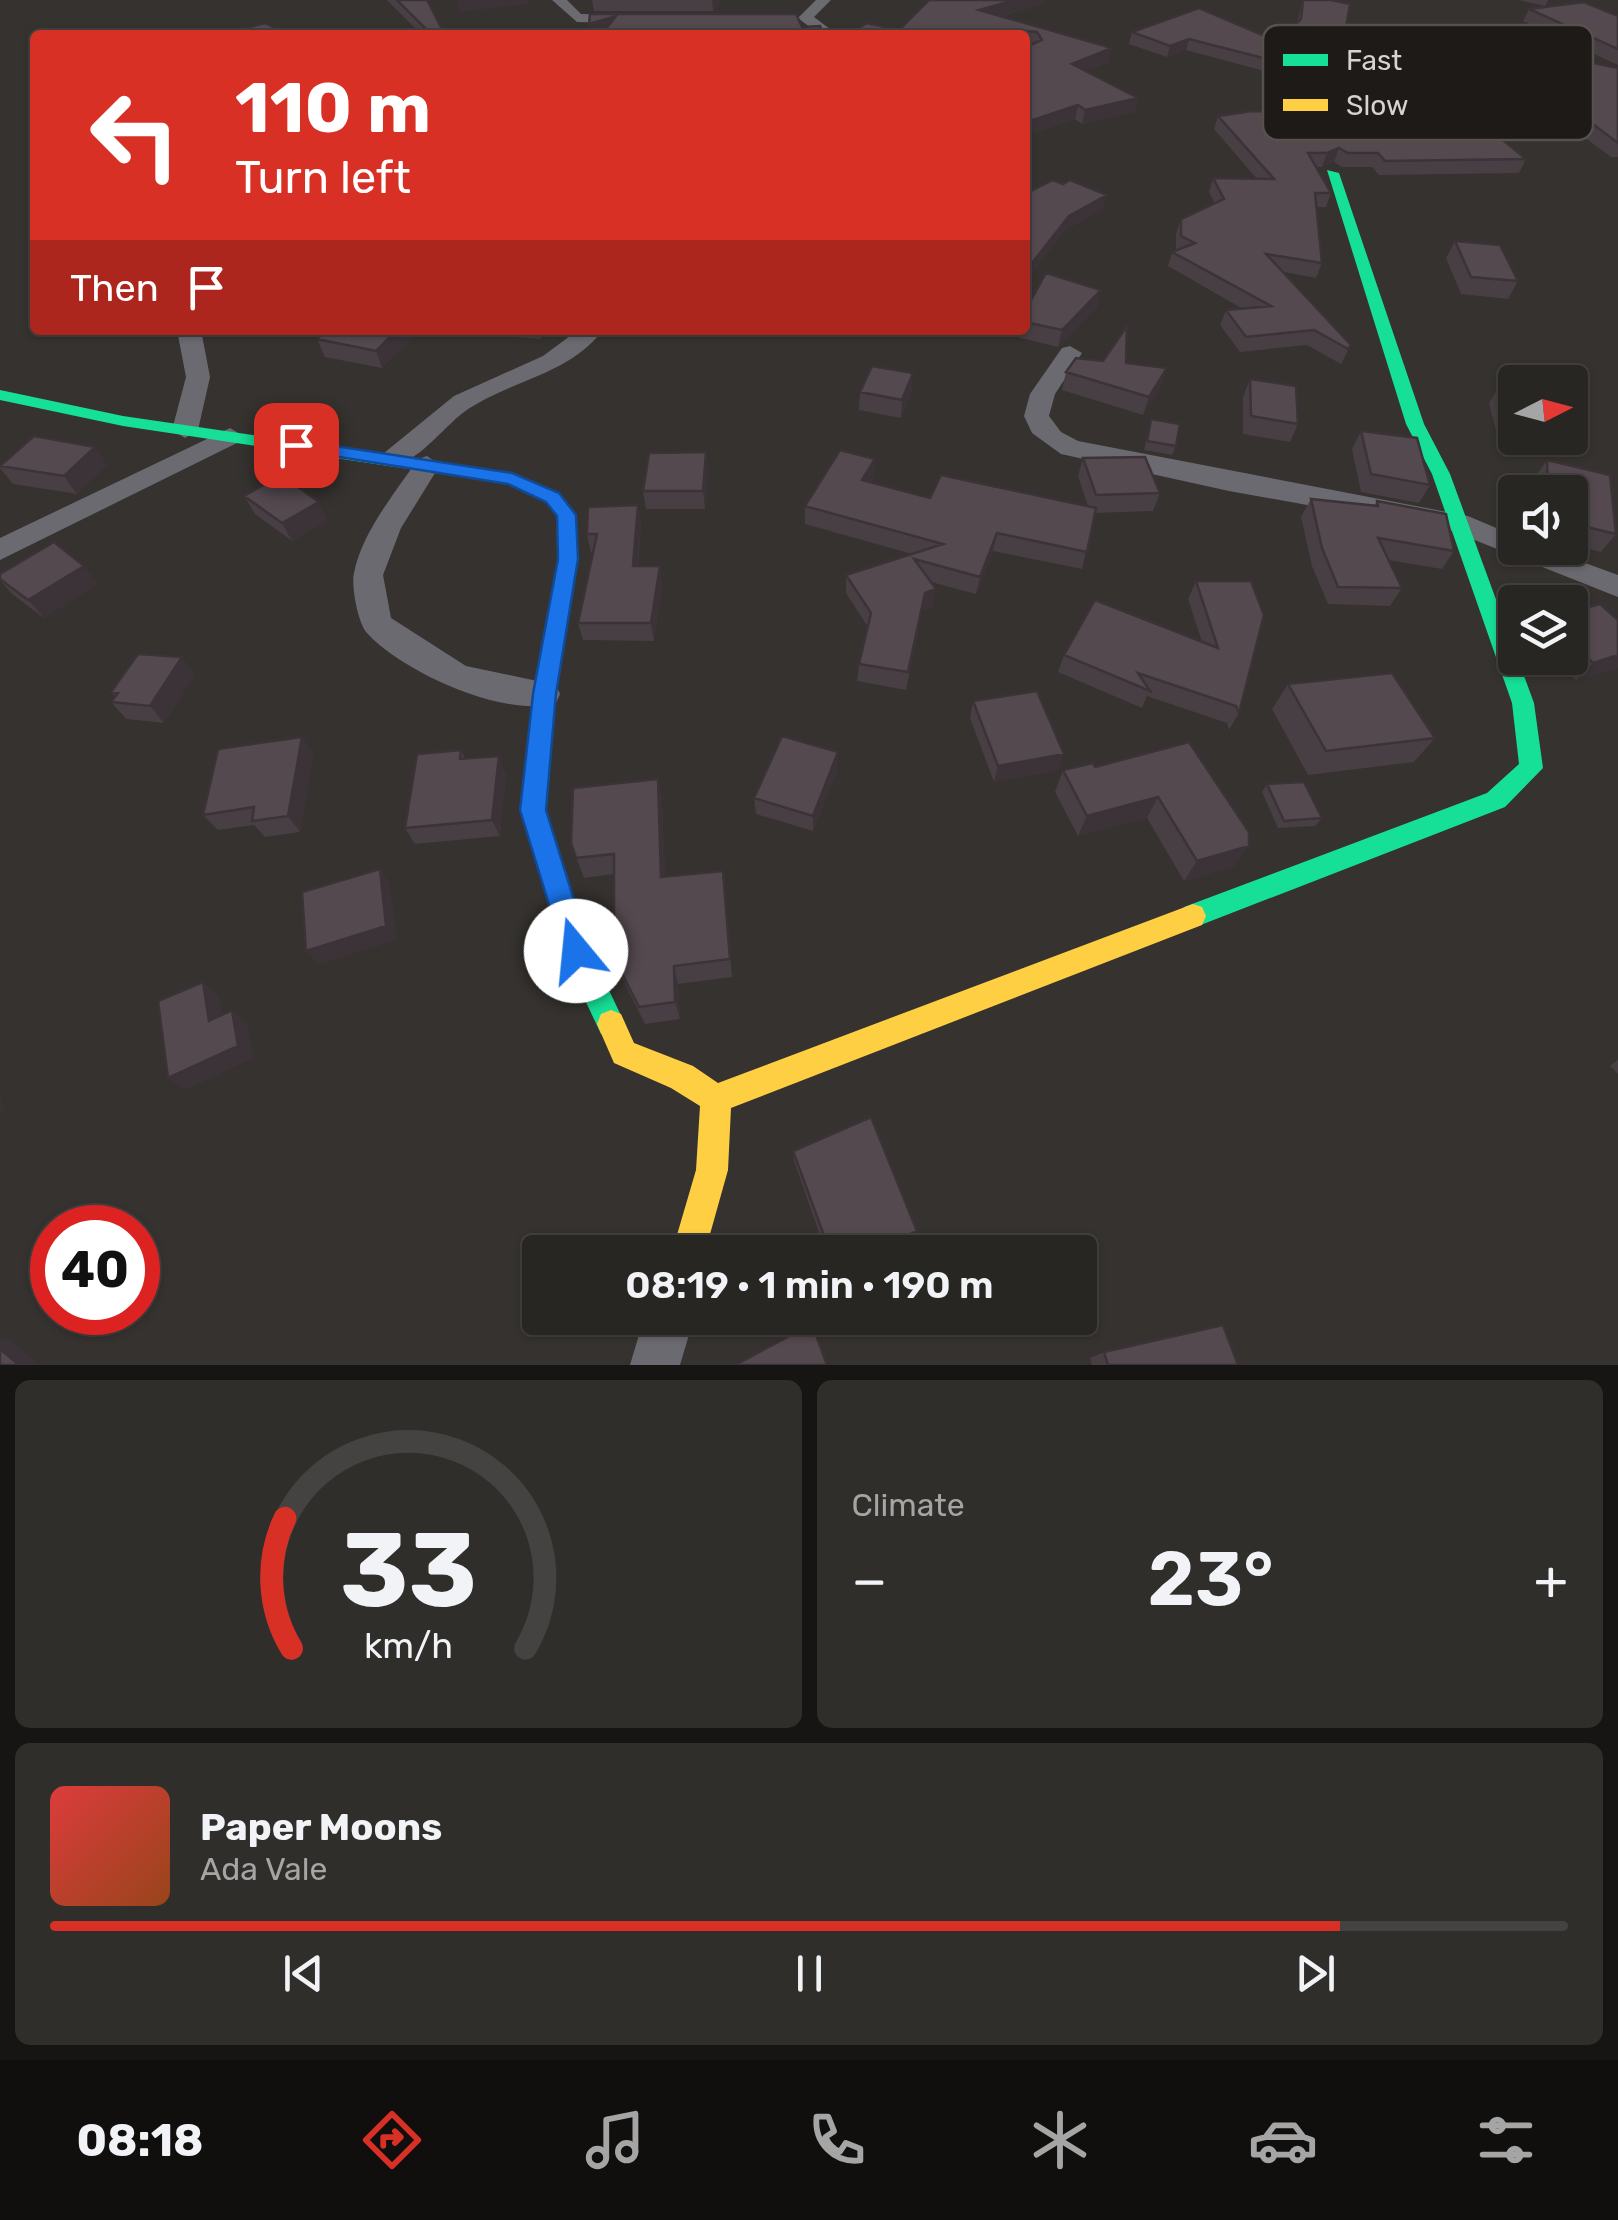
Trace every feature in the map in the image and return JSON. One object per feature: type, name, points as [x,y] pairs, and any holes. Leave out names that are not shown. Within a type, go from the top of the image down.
[{"type":"street","points":[[559,0],[576,18],[646,18]]},
{"type":"street","points":[[805,18],[824,0]]},
{"type":"street","points":[[785,18],[805,18],[823,30]]},
{"type":"street","points":[[716,1099],[1496,800],[1530,768],[1523,702],[1441,474],[1416,424],[1332,172]]},
{"type":"street","points":[[186,430],[198,377],[190,335]]},
{"type":"street","points":[[393,459],[440,418],[474,395],[567,354],[586,335]]},
{"type":"street","points":[[1070,353],[1035,407],[1036,422],[1046,436],[1070,448],[1229,482],[1458,522],[1498,539]]},
{"type":"street","points":[[0,395],[186,430],[512,479],[552,498],[566,515],[568,559],[544,694],[533,810],[576,951],[624,1053],[682,1077],[716,1099]]},
{"type":"street","points":[[0,550],[230,436]]},
{"type":"street","points":[[427,465],[387,528],[368,576],[377,624],[429,664],[484,688],[544,694]]},
{"type":"street","points":[[1563,565],[1618,586]]},
{"type":"street","points":[[693,1235],[712,1170],[716,1099]]},
{"type":"street","points":[[655,1365],[664,1335]]},
{"type":"building","points":[[397,0],[427,0],[442,30],[427,30]]},
{"type":"building","points":[[929,0],[1015,0],[979,10],[1112,48],[1072,64],[1138,98],[1085,110],[1078,105],[1033,120],[1030,45],[1042,40],[1037,32],[899,30]]},
{"type":"building","points":[[1303,0],[1350,4],[1346,25],[1295,25],[1301,19]]},
{"type":"building","points":[[1584,2],[1618,16],[1618,49],[1593,38],[1593,25],[1565,25],[1529,9]]},
{"type":"building","points":[[1199,8],[1263,35],[1263,58],[1189,39],[1170,46],[1132,32]]},
{"type":"building","points":[[590,14],[796,14],[802,27],[820,26],[821,30],[605,30],[616,16],[589,24]]},
{"type":"building","points":[[265,23],[279,30],[238,30]]},
{"type":"building","points":[[867,23],[899,30],[855,30]]},
{"type":"building","points":[[1593,63],[1618,68],[1618,143],[1593,124]]},
{"type":"building","points":[[1263,111],[1263,140],[1503,140],[1526,159],[1385,161],[1378,153],[1348,153],[1339,148],[1327,153],[1308,153],[1331,193],[1315,193],[1322,263],[1266,254],[1351,345],[1348,349],[1314,330],[1246,337],[1226,310],[1271,306],[1172,252],[1195,243],[1181,236],[1181,219],[1224,199],[1213,178],[1274,179],[1218,116]]},
{"type":"building","points":[[1053,180],[1063,184],[1070,180],[1107,195],[1069,216],[1030,266],[1030,192]]},
{"type":"building","points":[[1455,241],[1500,245],[1518,281],[1471,277]]},
{"type":"building","points":[[1046,273],[1101,290],[1062,330],[1030,323],[1030,302]]},
{"type":"building","points":[[1127,326],[1126,363],[1167,368],[1149,397],[1066,372],[1076,358],[1103,361]]},
{"type":"building","points":[[321,335],[392,335],[376,351],[317,339]]},
{"type":"building","points":[[872,366],[913,373],[902,400],[860,392]]},
{"type":"building","points":[[1250,379],[1296,386],[1298,424],[1251,416]]},
{"type":"building","points":[[1151,419],[1180,424],[1176,446],[1147,441]]},
{"type":"building","points":[[1361,431],[1417,438],[1430,485],[1371,474]]},
{"type":"building","points":[[34,436],[95,447],[64,476],[0,466]]},
{"type":"building","points":[[840,450],[875,459],[862,480],[930,498],[941,475],[1096,508],[1087,552],[997,533],[980,577],[914,559],[936,589],[925,593],[908,672],[859,664],[871,613],[846,575],[943,544],[805,506]]},
{"type":"building","points":[[706,452],[703,491],[643,491],[649,453]]},
{"type":"building","points":[[1145,457],[1160,493],[1096,495],[1083,458]]},
{"type":"building","points":[[1547,460],[1610,475],[1616,534],[1588,527],[1588,475],[1547,475]]},
{"type":"building","points":[[281,475],[319,502],[282,523],[244,496]]},
{"type":"building","points":[[1311,499],[1378,506],[1377,501],[1446,514],[1454,551],[1378,538],[1402,588],[1338,587],[1322,548]]},
{"type":"building","points":[[638,505],[633,566],[660,566],[651,623],[578,623],[597,534],[587,534],[588,507]]},
{"type":"building","points":[[54,542],[84,566],[28,600],[0,579],[0,574]]},
{"type":"building","points":[[1196,581],[1251,581],[1264,615],[1239,713],[1236,706],[1138,673],[1150,691],[1064,655],[1095,600],[1218,648]]},
{"type":"building","points":[[1600,604],[1618,620],[1618,655],[1593,663],[1588,658],[1588,607]]},
{"type":"building","points":[[138,654],[182,657],[150,706],[111,702],[118,693],[111,692]]},
{"type":"building","points":[[1392,673],[1435,738],[1326,751],[1288,684]]},
{"type":"building","points":[[1037,691],[1064,754],[998,766],[973,701]]},
{"type":"building","points":[[782,736],[838,752],[813,816],[754,798]]},
{"type":"building","points":[[302,737],[288,816],[252,821],[254,807],[203,815],[218,749]]},
{"type":"building","points":[[1189,742],[1249,832],[1249,846],[1197,861],[1158,797],[1087,816],[1063,770],[1093,763],[1095,767]]},
{"type":"building","points":[[461,750],[460,759],[499,756],[492,820],[405,828],[417,754]]},
{"type":"building","points":[[658,779],[661,877],[723,871],[730,959],[674,966],[675,1002],[639,1007],[614,958],[614,854],[576,858],[571,843],[573,788]]},
{"type":"building","points":[[1304,782],[1322,818],[1284,821],[1267,784]]},
{"type":"building","points":[[380,869],[386,926],[306,951],[302,892]]},
{"type":"building","points":[[203,982],[209,1021],[232,1010],[238,1046],[168,1078],[158,1001]]},
{"type":"building","points":[[871,1117],[917,1231],[908,1235],[824,1235],[793,1151]]},
{"type":"building","points":[[1223,1325],[1238,1365],[1108,1365],[1104,1352]]},
{"type":"building","points":[[791,1335],[816,1335],[827,1365],[735,1365]]},
{"type":"building","points":[[0,1349],[19,1365],[0,1365]]},
{"type":"traffic: fast","points":[[1193,916],[1496,800],[1531,768],[1523,703],[1441,474],[1415,424],[1332,173]]},
{"type":"traffic: fast","points":[[0,395],[123,421],[512,479],[553,498],[566,515],[568,559],[544,694],[533,810],[576,951],[611,1024]]},
{"type":"traffic: slow","points":[[716,1099],[1193,916]]},
{"type":"traffic: slow","points":[[611,1024],[624,1053],[682,1077],[716,1099],[712,1170],[693,1235]]},
{"type":"route","points":[[296,445],[512,479],[552,498],[566,515],[568,559],[544,694],[533,810],[576,951]]}]
